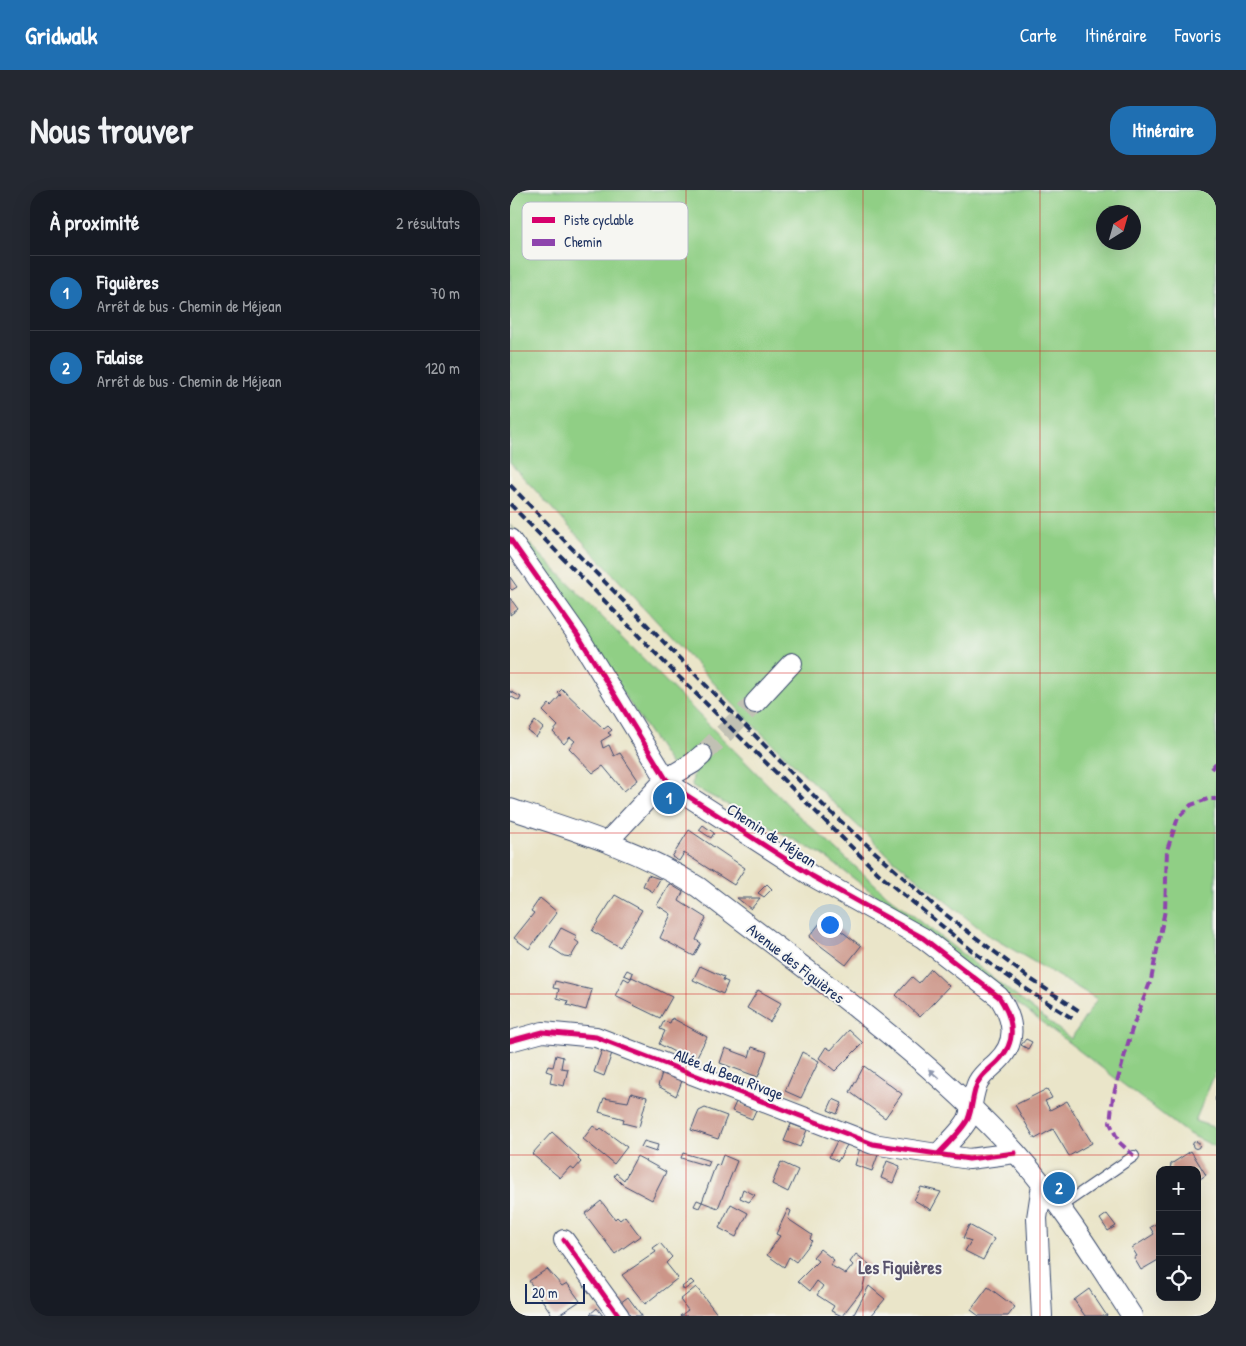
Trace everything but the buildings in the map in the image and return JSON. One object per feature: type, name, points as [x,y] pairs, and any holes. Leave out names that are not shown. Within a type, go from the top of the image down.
[{"type":"street","name":"Chemin de Méjean","points":[[510,539],[579,637],[666,779],[677,789],[812,876],[923,938],[999,998],[1012,1026],[1012,1040],[1002,1057],[983,1074],[972,1094],[971,1107]]},
{"type":"street","points":[[755,702],[792,664]]},
{"type":"street","points":[[608,841],[666,779],[692,764],[702,755]]},
{"type":"street","name":"Avenue des Figuières","points":[[510,809],[608,841],[673,871],[698,887],[907,1050],[971,1107]]},
{"type":"street","name":"Allée du Beau Rivage","points":[[510,1040],[543,1032],[596,1037],[873,1144],[969,1160],[1016,1153]]},
{"type":"street","points":[[971,1107],[1016,1153],[1060,1207],[1132,1316]]},
{"type":"street","points":[[938,1154],[968,1119],[971,1107]]},
{"type":"street","points":[[1042,1185],[1037,1218],[1042,1316]]},
{"type":"street","points":[[564,1240],[619,1316]]},
{"type":"lane","points":[[1060,1207],[1134,1156]]},
{"type":"green space","points":[[510,190],[1216,190],[1216,1071],[1195,1121],[1216,1128],[1216,1147],[1187,1133],[823,855],[692,786],[693,776],[697,768],[671,765],[510,524],[800,817],[888,896],[1071,1039],[1097,999],[988,935],[889,856],[748,720],[510,463]]},
{"type":"tunnel","points":[[702,755],[755,703]]},
{"type":"railway","points":[[510,485],[825,807],[937,908],[1029,978],[1081,1012]]},
{"type":"railway","points":[[510,504],[670,668],[882,877],[975,953],[1032,993],[1075,1020]]},
{"type":"marked path","points":[[1211,769],[1216,763]]},
{"type":"marked path","points":[[1134,1156],[1119,1142],[1110,1123],[1113,1097],[1132,1029],[1151,980],[1165,910],[1167,850],[1178,818],[1191,805],[1208,799],[1216,799]]},
{"type":"cycle path","points":[[510,539],[579,637],[666,779],[677,789],[812,876],[923,938],[999,997],[1008,1014],[1012,1031],[1008,1047],[1004,1054],[978,1082],[970,1114],[965,1124],[938,1154]]},
{"type":"cycle path","points":[[510,1041],[543,1032],[596,1037],[873,1144],[969,1159],[1015,1153]]},
{"type":"cycle path","points":[[564,1240],[619,1316]]},
{"type":"place","name":"Figuières","points":[[669,798]]},
{"type":"place","name":"Falaise","points":[[1059,1188]]},
{"type":"district","name":"Les Figuières","points":[[900,1267]]}]
